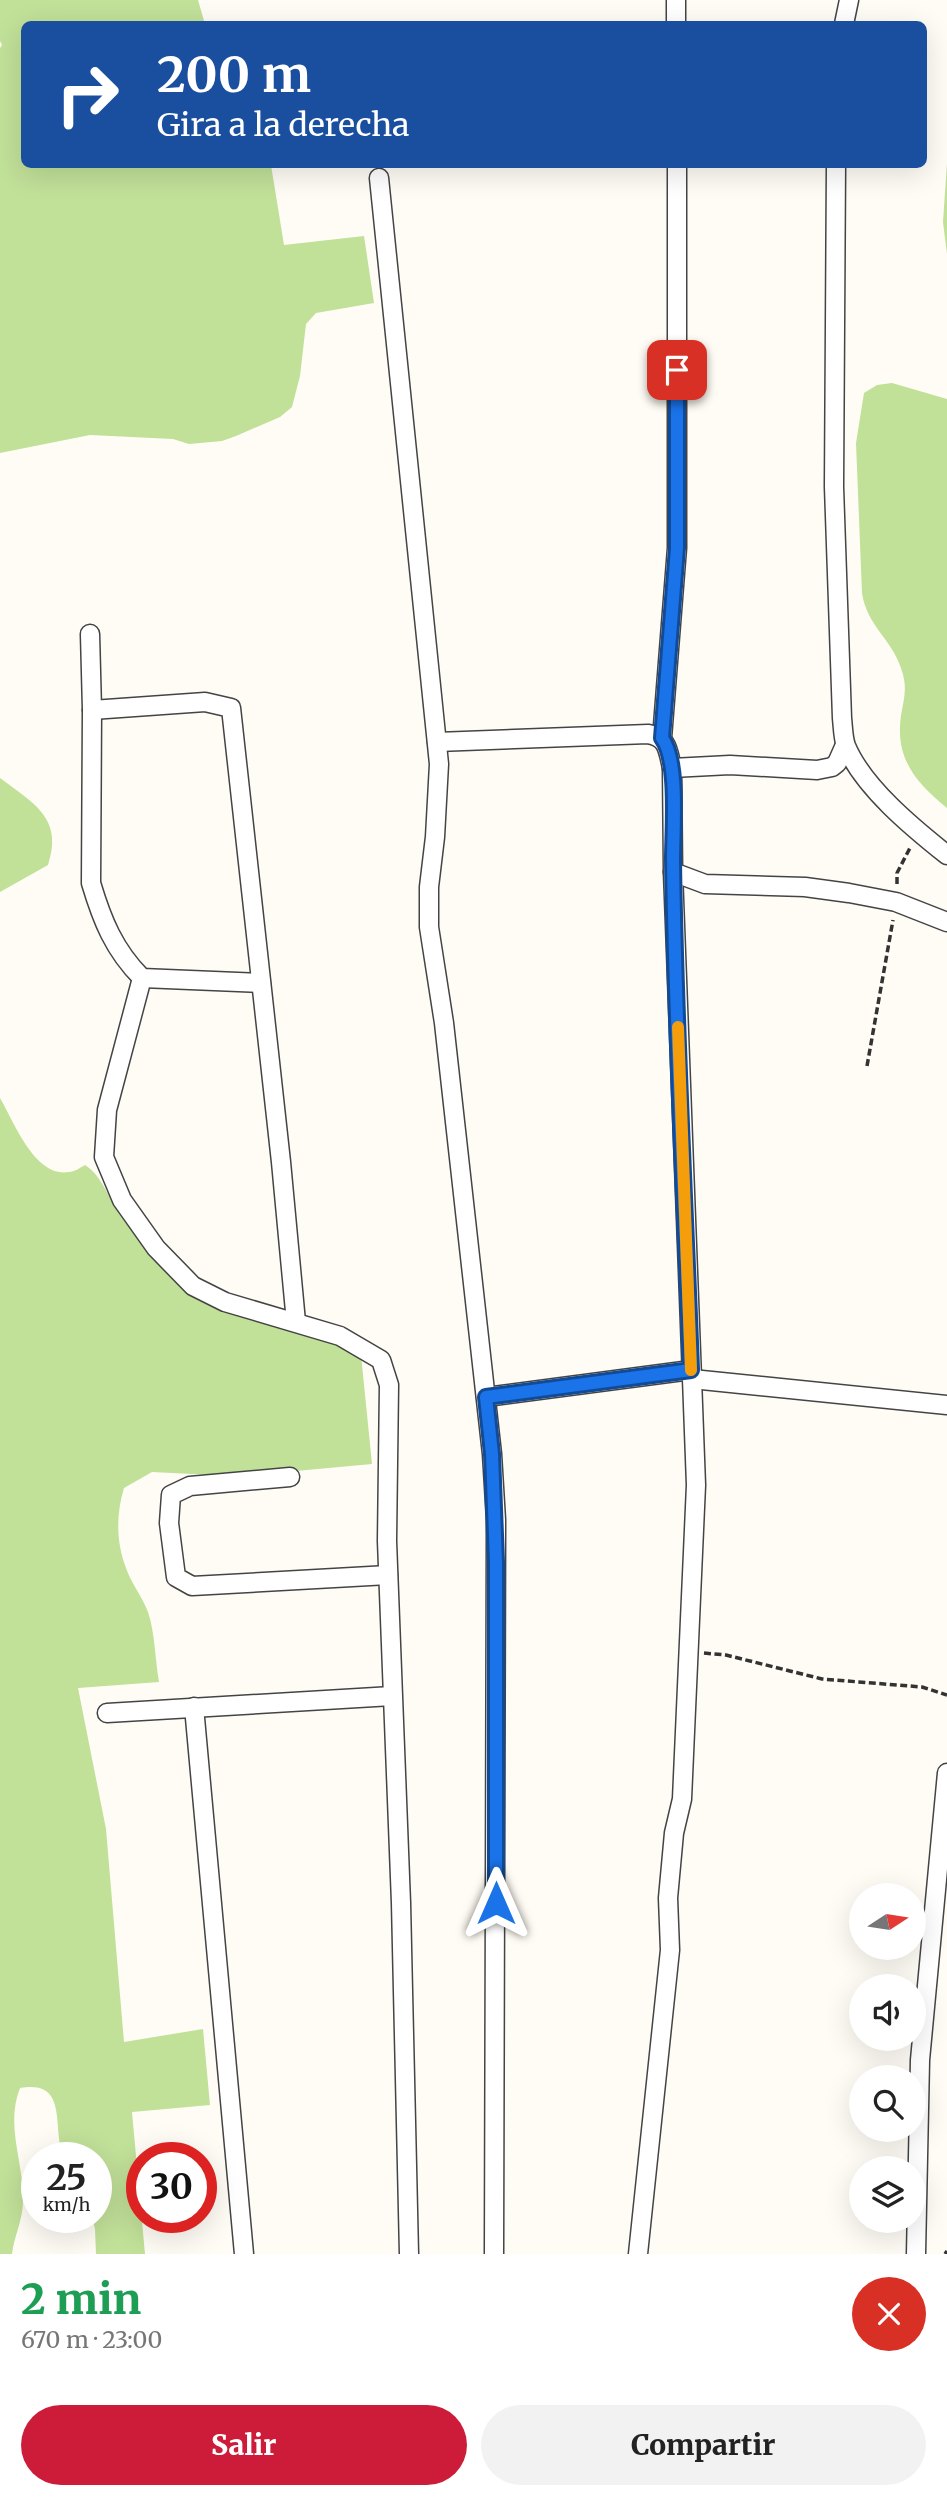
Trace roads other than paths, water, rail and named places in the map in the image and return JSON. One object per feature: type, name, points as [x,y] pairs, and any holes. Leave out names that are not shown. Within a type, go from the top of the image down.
[{"type":"street","points":[[676,0],[676,21]]},
{"type":"street","points":[[845,21],[849,0]]},
{"type":"street","points":[[662,738],[677,548],[677,168]]},
{"type":"street","points":[[836,168],[834,486],[845,745],[865,777],[918,832],[947,855]]},
{"type":"street","points":[[379,178],[439,764],[429,887],[429,927],[444,1023],[492,1454],[497,1583],[494,2254]]},
{"type":"street","points":[[90,634],[91,883],[110,935],[124,960],[142,978],[261,982]]},
{"type":"street","points":[[92,710],[205,702],[231,708],[296,1322]]},
{"type":"street","points":[[437,742],[648,734],[662,738],[666,743],[672,768],[673,872],[696,1485],[682,1799],[674,1833],[668,1898],[670,1950],[638,2254]]},
{"type":"street","points":[[672,768],[730,765],[817,770],[832,767],[837,763],[845,745]]},
{"type":"street","points":[[673,872],[705,884],[804,887],[896,902],[947,922]]},
{"type":"street","points":[[142,978],[107,1110],[104,1157],[122,1200],[156,1248],[193,1286],[225,1302],[340,1336],[381,1360],[389,1384],[388,1575],[401,1903],[409,2254]]},
{"type":"street","points":[[486,1397],[691,1374],[947,1405]]},
{"type":"street","points":[[290,1477],[190,1486],[171,1495],[169,1523],[176,1577],[192,1586],[388,1575]]},
{"type":"street","points":[[107,1713],[393,1696]]},
{"type":"street","points":[[194,1707],[244,2254]]},
{"type":"street","points":[[916,2254],[920,2060],[947,1773]]}]
